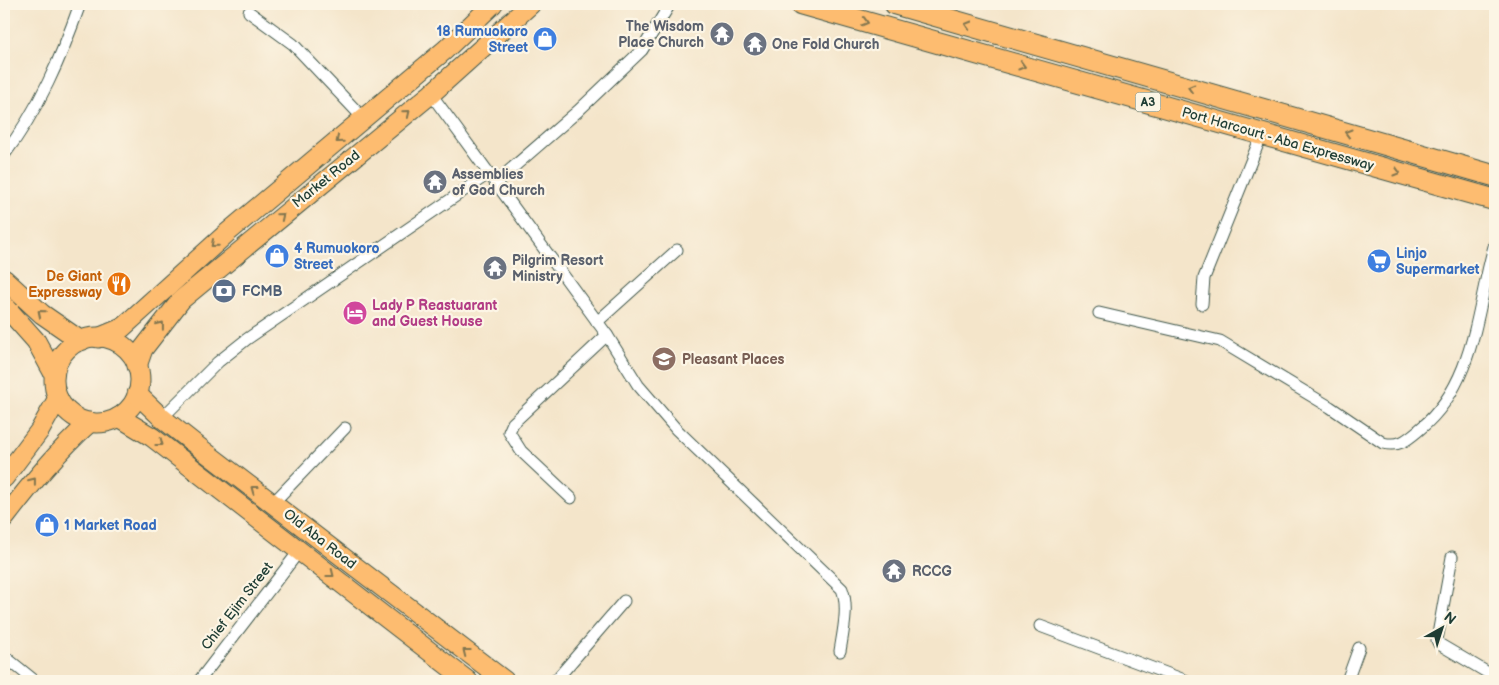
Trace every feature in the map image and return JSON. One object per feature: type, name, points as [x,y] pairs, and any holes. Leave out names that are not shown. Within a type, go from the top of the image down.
[{"type":"highway","name":"Port Harcourt - Aba Expressway","points":[[802,4],[1495,200]]},
{"type":"highway","name":"Port Harcourt - Aba Expressway","points":[[895,4],[1495,176]]},
{"type":"main road","name":"Market Road","points":[[89,339],[122,328],[227,233],[452,44],[493,4]]},
{"type":"main road","name":"Market Road","points":[[137,366],[143,349],[181,300],[431,94],[531,4]]},
{"type":"main road","points":[[4,279],[42,314],[89,339],[119,344],[130,354],[137,366],[140,380],[137,394],[130,407],[119,417],[105,422],[90,422],[71,414],[58,398],[54,374],[36,341],[4,305]]},
{"type":"main road","points":[[54,374],[60,358],[73,345],[89,339]]},
{"type":"main road","name":"Old Aba Road","points":[[137,394],[162,418],[505,681]]},
{"type":"main road","points":[[4,478],[40,430],[58,398]]},
{"type":"main road","name":"Old Aba Road","points":[[119,417],[152,437],[468,681]]},
{"type":"main road","points":[[4,519],[50,461],[90,422]]},
{"type":"street","points":[[4,155],[24,129],[47,89],[80,4]]},
{"type":"street","points":[[162,418],[218,362],[247,339],[491,178],[578,112],[642,50],[670,4]]},
{"type":"street","points":[[249,12],[293,44],[364,119]]},
{"type":"street","points":[[431,94],[607,335],[638,385],[676,429],[842,589],[844,595],[844,627],[840,651]]},
{"type":"street","points":[[1202,304],[1204,278],[1262,134]]},
{"type":"street","points":[[1098,313],[1220,341],[1330,407],[1383,443],[1402,444],[1441,409],[1458,382],[1471,345],[1495,243]]},
{"type":"street","points":[[597,322],[677,250]]},
{"type":"street","points":[[571,498],[521,451],[509,432],[513,423],[607,335]]},
{"type":"street","points":[[273,503],[346,428]]},
{"type":"street","name":"Chief Ejim Street","points":[[199,681],[300,550]]},
{"type":"street","points":[[1452,557],[1438,640],[1439,644],[1495,677]]},
{"type":"street","points":[[555,681],[624,601]]},
{"type":"street","points":[[1040,626],[1187,681]]},
{"type":"street","points":[[1348,681],[1359,648]]},
{"type":"street","points":[[4,656],[35,681]]},
{"type":"place","name":"The Wisdom Place Church","points":[[722,34]]},
{"type":"place","name":"18 Rumuokoro Street","points":[[545,39]]},
{"type":"place","name":"One Fold Church","points":[[755,44]]},
{"type":"place","name":"Assemblies of God Church","points":[[435,182]]},
{"type":"place","name":"4 Rumuokoro Street","points":[[277,256]]},
{"type":"place","name":"Linjo Supermarket","points":[[1379,261]]},
{"type":"place","name":"Pilgrim Resort Ministry","points":[[495,268]]},
{"type":"place","name":"De Giant Expressway","points":[[119,284]]},
{"type":"place","name":"FCMB","points":[[224,291]]},
{"type":"place","name":"Lady P Reastuarant and Guest House","points":[[355,313]]},
{"type":"place","name":"Pleasant Places","points":[[664,359]]},
{"type":"place","name":"1 Market Road","points":[[47,525]]},
{"type":"place","name":"RCCG","points":[[894,571]]}]
